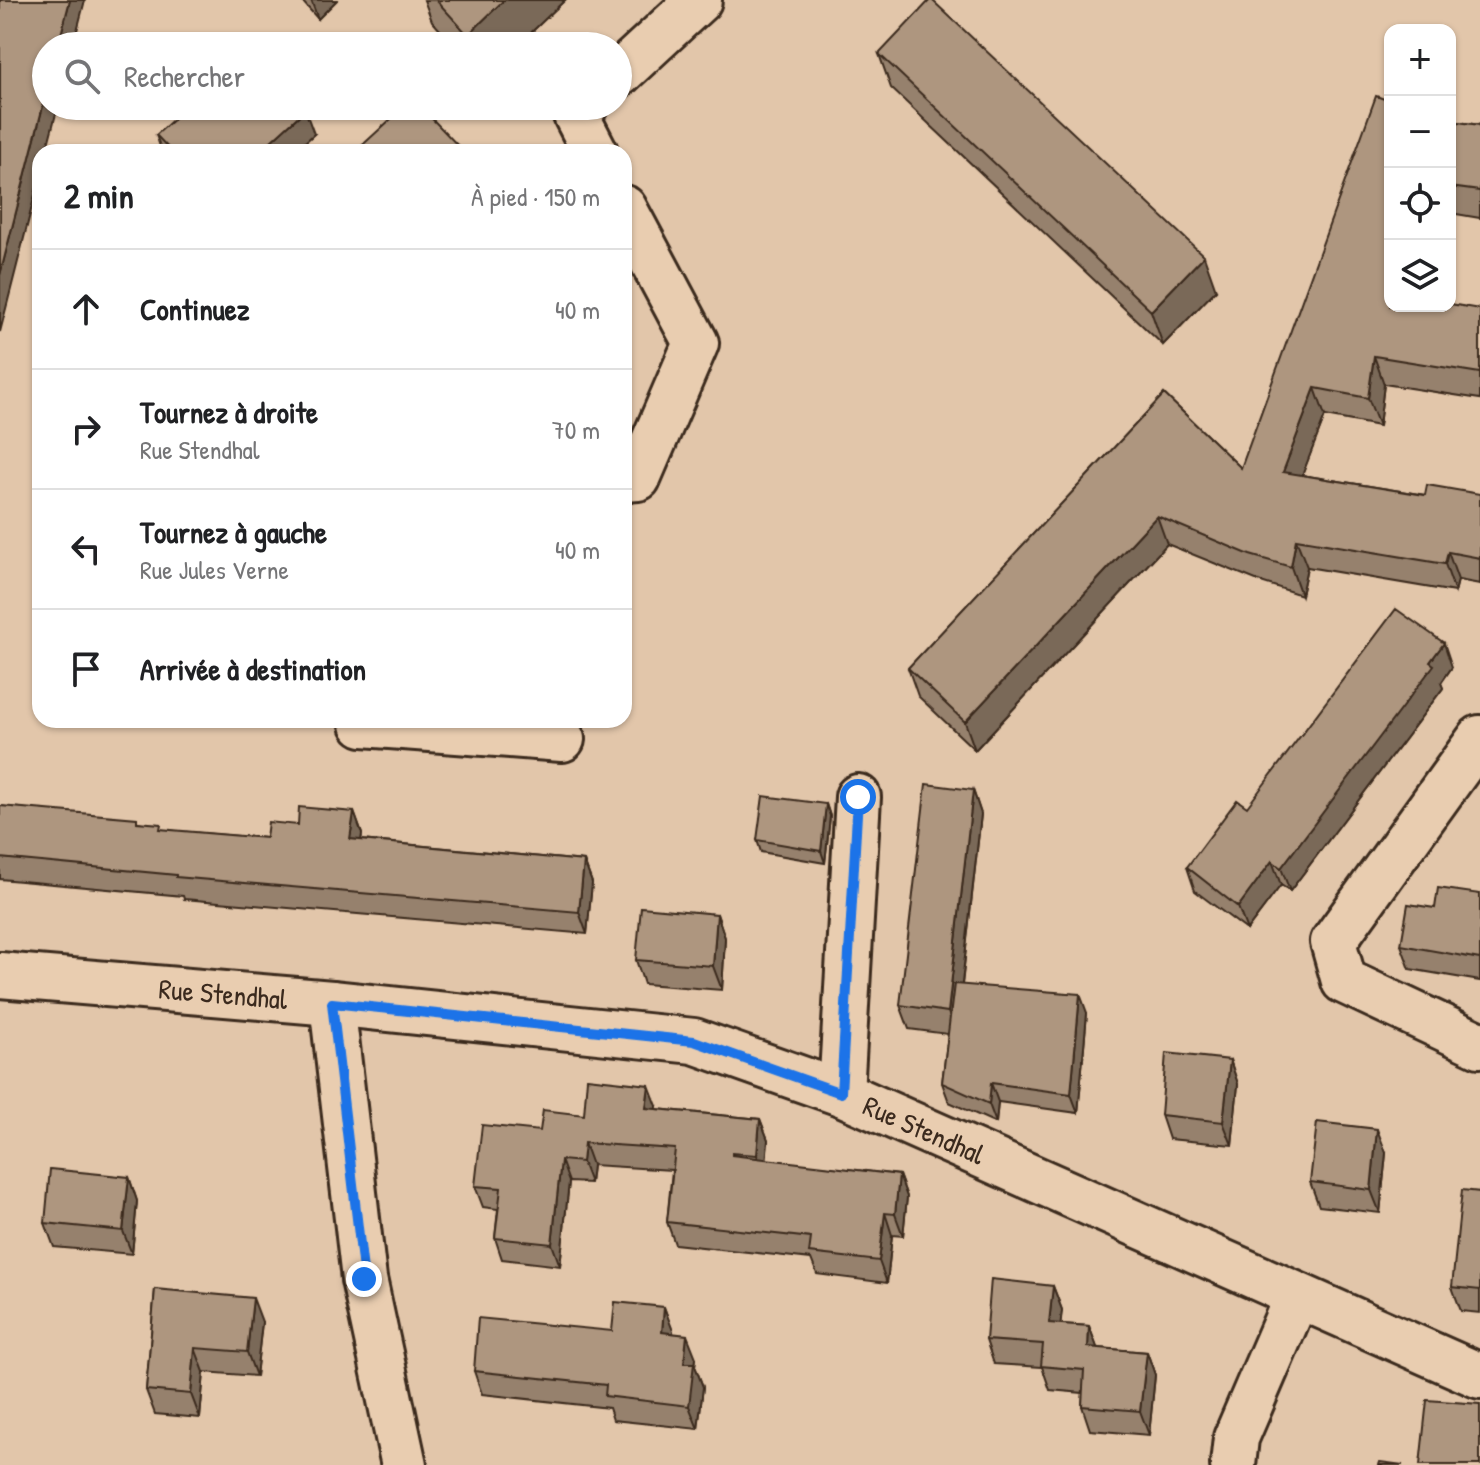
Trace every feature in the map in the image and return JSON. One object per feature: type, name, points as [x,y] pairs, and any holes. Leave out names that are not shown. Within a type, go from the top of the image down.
[{"type":"street","points":[[632,62],[699,0]]},
{"type":"street","points":[[579,120],[591,144]]},
{"type":"street","points":[[632,223],[696,343],[638,478],[632,478]]},
{"type":"street","points":[[416,728],[562,739]]},
{"type":"street","points":[[1480,738],[1333,942],[1344,981],[1480,1045]]},
{"type":"street","points":[[841,1093],[858,797]]},
{"type":"street","name":"Rue Stendhal","points":[[0,975],[332,1003],[694,1041],[841,1093],[1480,1376]]},
{"type":"street","points":[[332,1003],[364,1279],[404,1465]]},
{"type":"street","points":[[1233,1465],[1236,1438],[1297,1296]]},
{"type":"building","points":[[0,0],[70,0],[62,32],[32,32],[32,120],[39,120],[0,275]]},
{"type":"building","points":[[436,0],[504,0],[471,32],[465,32]]},
{"type":"building","points":[[930,0],[1204,256],[1151,311],[879,54]]},
{"type":"building","points":[[1376,96],[1384,99],[1384,312],[1456,312],[1456,305],[1480,309],[1480,373],[1374,356],[1368,398],[1315,388],[1283,472],[1425,495],[1427,485],[1480,494],[1480,558],[1448,552],[1445,564],[1296,539],[1291,567],[1250,555],[1157,516],[965,722],[908,668],[1164,394],[1241,468]]},
{"type":"building","points":[[173,120],[294,120],[268,144],[164,144],[156,135]]},
{"type":"building","points":[[390,120],[433,120],[456,144],[364,144]]},
{"type":"building","points":[[1456,122],[1480,125],[1480,191],[1456,188]]},
{"type":"building","points":[[1396,609],[1444,643],[1430,662],[1434,665],[1281,868],[1272,861],[1238,907],[1187,867],[1237,800],[1247,807]]},
{"type":"building","points":[[926,784],[973,790],[948,1012],[900,1005]]},
{"type":"building","points":[[763,796],[826,804],[821,851],[757,840]]},
{"type":"building","points":[[0,806],[137,818],[137,822],[161,824],[160,829],[266,838],[268,822],[298,825],[299,807],[354,812],[350,839],[584,861],[579,912],[176,877],[0,858]]},
{"type":"building","points":[[1438,888],[1480,894],[1480,959],[1401,945],[1408,904],[1435,908]]},
{"type":"building","points":[[641,907],[717,914],[713,966],[636,960]]},
{"type":"building","points":[[954,984],[1080,994],[1071,1094],[991,1083],[989,1104],[942,1083]]},
{"type":"building","points":[[1166,1053],[1230,1060],[1223,1122],[1161,1115]]},
{"type":"building","points":[[587,1078],[649,1085],[646,1108],[760,1119],[757,1155],[732,1155],[899,1175],[895,1214],[885,1213],[879,1261],[809,1253],[811,1238],[667,1222],[675,1149],[584,1143],[582,1162],[561,1160],[552,1244],[495,1238],[501,1188],[475,1186],[482,1125],[540,1131],[543,1110],[584,1115]]},
{"type":"building","points":[[1317,1122],[1377,1129],[1371,1190],[1310,1182]]},
{"type":"building","points":[[50,1169],[129,1177],[123,1231],[45,1223]]},
{"type":"building","points":[[1462,1190],[1480,1192],[1480,1290],[1452,1287]]},
{"type":"building","points":[[991,1279],[1053,1286],[1049,1323],[1089,1326],[1088,1347],[1147,1352],[1140,1411],[1082,1406],[1084,1370],[1041,1366],[1043,1344],[986,1340]]},
{"type":"building","points":[[155,1289],[253,1298],[247,1352],[195,1348],[191,1394],[146,1390]]},
{"type":"building","points":[[615,1302],[664,1307],[662,1332],[687,1335],[684,1363],[694,1363],[689,1406],[605,1396],[606,1385],[474,1371],[478,1318],[612,1331]]},
{"type":"building","points":[[1427,1400],[1480,1404],[1480,1465],[1420,1465]]},
{"type":"route","points":[[364,1279],[332,1003],[694,1041],[841,1093],[858,797]]}]
